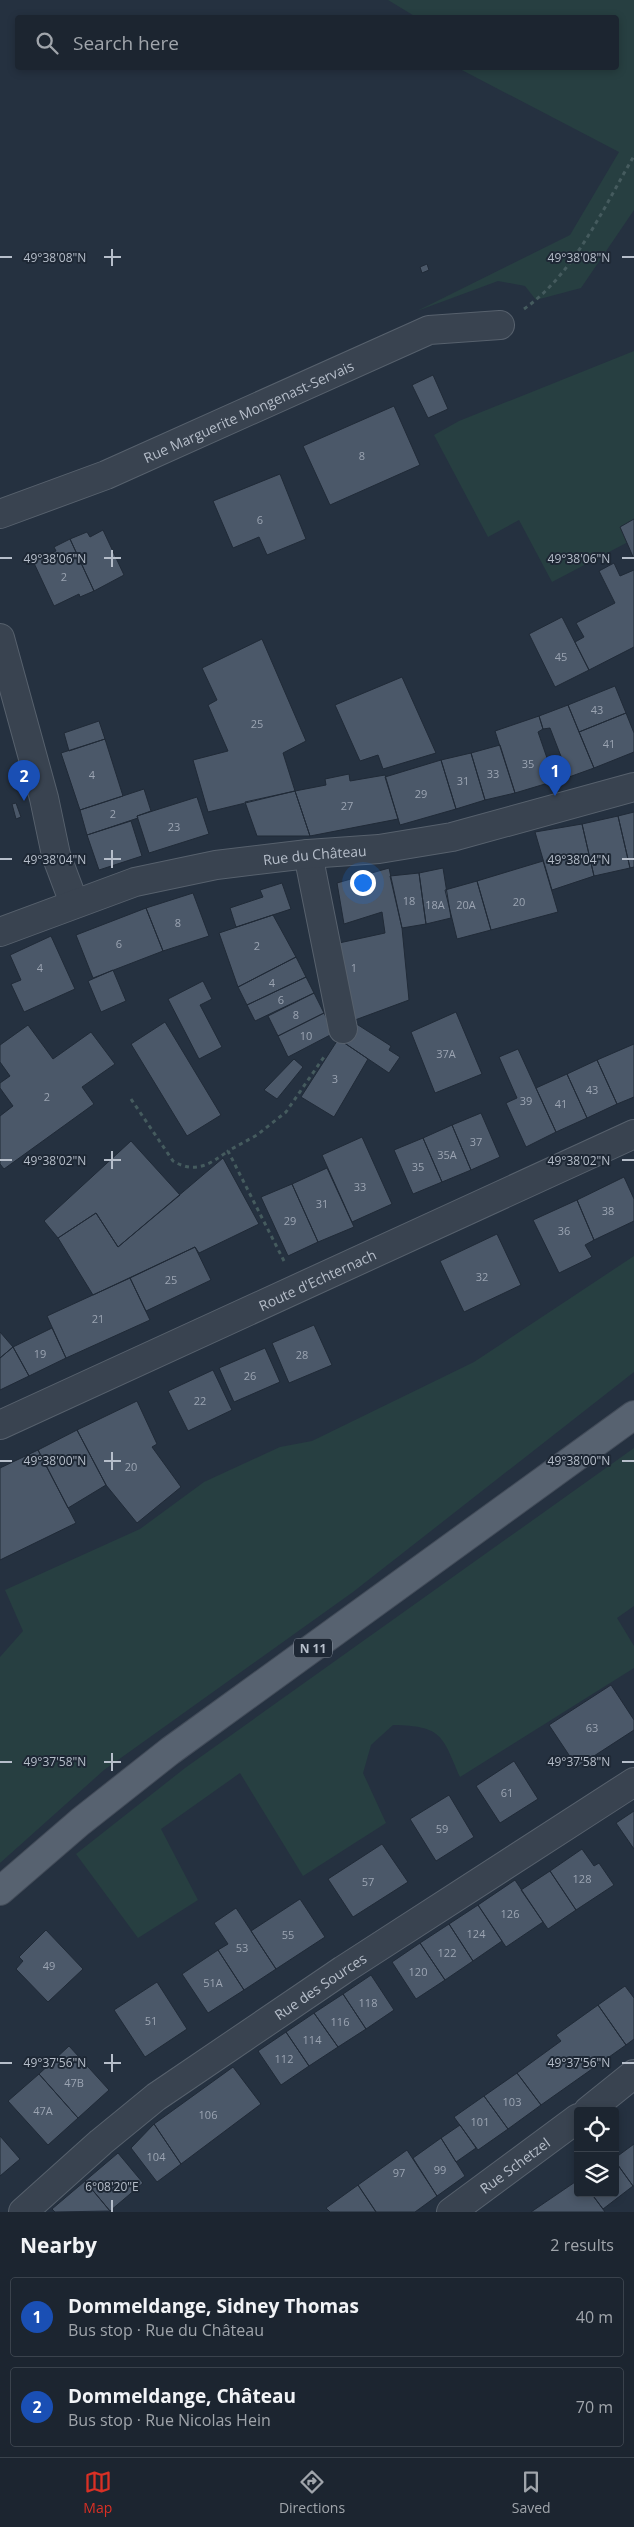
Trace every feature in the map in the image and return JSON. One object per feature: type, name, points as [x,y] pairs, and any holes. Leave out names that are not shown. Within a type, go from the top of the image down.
[{"type":"main road","name":"N 11","points":[[0,1891],[80,1822],[170,1751],[634,1416]]},
{"type":"street","name":"Rue Marguerite Mongenast-Servais","points":[[0,514],[106,475],[429,330],[500,325]]},
{"type":"street","points":[[0,638],[44,798],[56,855],[74,903]]},
{"type":"street","name":"Rue du Château","points":[[0,932],[135,882],[216,865],[308,854],[379,849],[452,837],[634,787]]},
{"type":"street","points":[[308,854],[343,1029]]},
{"type":"street","name":"Route d'Echternach","points":[[0,1425],[634,1134]]},
{"type":"street","name":"Rue des Sources","points":[[23,2212],[101,2142],[156,2097],[343,1970],[634,1782]]},
{"type":"street","points":[[593,2107],[634,2074]]},
{"type":"street","name":"Rue Schetzel","points":[[451,2212],[574,2121]]},
{"type":"path","points":[[500,325],[536,300],[570,264],[634,156]]},
{"type":"path","points":[[132,1099],[173,1161],[182,1166],[202,1167],[257,1135],[286,1112],[343,1029]]},
{"type":"path","points":[[228,1151],[298,1288]]},
{"type":"green space","points":[[388,0],[634,0],[634,210],[581,288],[536,300],[525,286],[498,281],[417,311],[570,235],[619,152],[462,70],[619,70],[619,15],[413,15]]},
{"type":"green space","points":[[634,351],[634,519],[620,527],[628,542],[552,582],[519,520],[488,537],[434,435],[459,421]]},
{"type":"green space","points":[[634,1256],[634,1372],[353,1592],[104,1770],[0,1863],[0,1657],[23,1631],[5,1590],[140,1529],[204,1482],[280,1447],[312,1441],[474,1362]]},
{"type":"green space","points":[[634,1448],[634,1606],[617,1618],[634,1646],[634,1668],[460,1777],[449,1751],[438,1736],[422,1728],[393,1725],[371,1745],[363,1773],[386,1823],[303,1876],[240,1773],[161,1829],[198,1900],[138,1938],[76,1854],[185,1768]]},
{"type":"building","points":[[427,264],[429,270],[422,273],[420,267]]},
{"type":"building","points":[[433,375],[448,409],[428,418],[412,385]]},
{"type":"building","points":[[394,406],[420,465],[330,505],[303,446]]},
{"type":"building","points":[[280,474],[306,539],[267,555],[259,537],[233,548],[213,501]]},
{"type":"building","points":[[634,519],[634,559],[620,527]]},
{"type":"building","points":[[103,530],[124,575],[94,591],[70,539],[87,532],[90,537]]},
{"type":"building","points":[[70,539],[94,591],[80,597],[79,594],[54,606],[33,561],[56,551],[54,547]]},
{"type":"building","points":[[614,563],[620,576],[634,570],[634,647],[589,670],[575,642],[584,637],[576,623],[615,603],[599,571]]},
{"type":"building","points":[[562,617],[589,670],[555,687],[529,634]]},
{"type":"building","points":[[262,639],[306,741],[283,753],[295,791],[208,812],[193,760],[228,751],[208,705],[217,700],[202,668]]},
{"type":"building","points":[[402,677],[436,753],[383,769],[378,755],[360,761],[335,705]]},
{"type":"building","points":[[615,686],[626,713],[579,732],[568,705]]},
{"type":"building","points":[[568,705],[594,768],[569,777],[550,728],[543,729],[539,716]]},
{"type":"building","points":[[626,713],[634,733],[634,752],[594,768],[579,732]]},
{"type":"building","points":[[539,716],[543,729],[538,732],[555,781],[515,793],[495,731]]},
{"type":"building","points":[[99,721],[105,739],[69,751],[64,733]]},
{"type":"building","points":[[105,739],[123,796],[80,810],[61,753]]},
{"type":"building","points":[[500,745],[515,793],[485,800],[471,753]]},
{"type":"building","points":[[471,753],[485,800],[456,809],[441,760]]},
{"type":"building","points":[[441,760],[456,809],[400,825],[385,777]]},
{"type":"building","points":[[349,774],[350,781],[385,775],[398,819],[310,836],[295,791],[326,785],[325,779]]},
{"type":"building","points":[[144,789],[151,811],[137,816],[138,818],[87,835],[80,810]]},
{"type":"building","points":[[295,791],[310,836],[257,836],[245,802]]},
{"type":"building","points":[[197,797],[209,834],[149,853],[137,816]]},
{"type":"building","points":[[16,803],[21,817],[16,819],[12,804]]},
{"type":"building","points":[[634,812],[634,867],[630,868],[618,816]]},
{"type":"building","points":[[618,816],[630,868],[594,876],[582,824]]},
{"type":"building","points":[[131,821],[142,856],[99,870],[87,835]]},
{"type":"building","points":[[582,824],[594,876],[552,890],[535,832]]},
{"type":"building","points":[[543,861],[558,912],[491,930],[477,881]]},
{"type":"building","points":[[389,868],[402,928],[409,1000],[355,1020],[339,943],[385,933],[382,912],[344,924],[337,883]]},
{"type":"building","points":[[443,868],[451,918],[426,924],[419,873]]},
{"type":"building","points":[[419,873],[426,924],[402,928],[390,876]]},
{"type":"building","points":[[477,881],[491,930],[457,939],[445,890]]},
{"type":"building","points":[[282,883],[291,909],[236,927],[230,908],[263,897],[260,890]]},
{"type":"building","points":[[193,893],[209,936],[163,951],[146,908]]},
{"type":"building","points":[[146,908],[163,951],[93,978],[76,935]]},
{"type":"building","points":[[273,915],[296,957],[238,987],[219,933]]},
{"type":"building","points":[[51,936],[75,989],[24,1012],[11,984],[21,980],[10,955]]},
{"type":"building","points":[[296,957],[306,977],[247,1005],[238,987]]},
{"type":"building","points":[[113,970],[126,1001],[101,1012],[88,981]]},
{"type":"building","points":[[306,977],[314,993],[255,1021],[247,1005]]},
{"type":"building","points":[[203,981],[212,999],[200,1005],[222,1047],[199,1059],[168,999]]},
{"type":"building","points":[[314,993],[324,1013],[278,1036],[268,1016]]},
{"type":"building","points":[[456,1012],[482,1074],[435,1093],[411,1032]]},
{"type":"building","points":[[324,1013],[334,1033],[288,1057],[278,1036]]},
{"type":"building","points":[[165,1022],[221,1115],[187,1136],[131,1044]]},
{"type":"building","points":[[355,1023],[391,1046],[389,1050],[400,1057],[389,1073],[343,1042]]},
{"type":"building","points":[[28,1025],[53,1059],[91,1032],[115,1064],[82,1087],[94,1104],[4,1169],[0,1164],[0,1116],[13,1106],[0,1088],[0,1083],[10,1076],[0,1062],[0,1045]]},
{"type":"building","points":[[337,1041],[343,1042],[368,1059],[334,1117],[301,1097]]},
{"type":"building","points":[[634,1044],[634,1097],[617,1104],[597,1060]]},
{"type":"building","points":[[518,1049],[556,1132],[526,1147],[506,1103],[517,1098],[499,1057]]},
{"type":"building","points":[[294,1059],[303,1067],[277,1099],[264,1090]]},
{"type":"building","points":[[597,1060],[617,1104],[587,1118],[567,1074]]},
{"type":"building","points":[[567,1074],[587,1118],[556,1132],[536,1088]]},
{"type":"building","points":[[481,1113],[500,1157],[471,1170],[452,1125]]},
{"type":"building","points":[[452,1125],[471,1170],[442,1182],[423,1138]]},
{"type":"building","points":[[362,1137],[392,1204],[352,1222],[322,1155]]},
{"type":"building","points":[[423,1138],[442,1182],[413,1194],[394,1150]]},
{"type":"building","points":[[131,1141],[180,1195],[118,1247],[96,1213],[58,1238],[44,1221]]},
{"type":"building","points":[[223,1158],[259,1224],[199,1253],[195,1247],[93,1295],[58,1238],[96,1213],[118,1247]]},
{"type":"building","points":[[327,1168],[354,1227],[318,1242],[292,1184]]},
{"type":"building","points":[[624,1177],[634,1199],[634,1221],[594,1240],[577,1200]]},
{"type":"building","points":[[292,1184],[318,1242],[288,1256],[261,1197]]},
{"type":"building","points":[[577,1200],[594,1240],[585,1245],[592,1257],[559,1273],[533,1220]]},
{"type":"building","points":[[497,1234],[521,1285],[464,1312],[440,1261]]},
{"type":"building","points":[[195,1247],[211,1280],[146,1311],[130,1278]]},
{"type":"building","points":[[130,1278],[150,1320],[66,1358],[47,1316]]},
{"type":"building","points":[[314,1325],[332,1365],[289,1383],[272,1343]]},
{"type":"building","points":[[52,1328],[66,1358],[29,1376],[13,1347]]},
{"type":"building","points":[[0,1332],[13,1347],[0,1358]]},
{"type":"building","points":[[13,1347],[29,1376],[0,1390],[0,1358]]},
{"type":"building","points":[[265,1348],[280,1382],[234,1402],[219,1368]]},
{"type":"building","points":[[213,1370],[232,1410],[188,1431],[168,1391]]},
{"type":"building","points":[[137,1401],[157,1444],[152,1447],[181,1487],[137,1523],[106,1485],[77,1430]]},
{"type":"building","points":[[77,1430],[106,1485],[68,1508],[38,1450]]},
{"type":"building","points":[[38,1450],[76,1523],[0,1560],[0,1468]]},
{"type":"building","points":[[611,1685],[634,1720],[634,1730],[577,1767],[549,1725]]},
{"type":"building","points":[[514,1761],[538,1799],[500,1823],[476,1786]]},
{"type":"building","points":[[449,1795],[474,1837],[436,1861],[410,1819]]},
{"type":"building","points":[[634,1811],[634,1849],[616,1823]]},
{"type":"building","points":[[382,1844],[408,1882],[353,1917],[328,1879]]},
{"type":"building","points":[[582,1849],[594,1866],[599,1863],[614,1885],[576,1910],[550,1871]]},
{"type":"building","points":[[550,1871],[576,1910],[548,1929],[521,1890]]},
{"type":"building","points":[[515,1880],[543,1922],[506,1947],[478,1905]]},
{"type":"building","points":[[300,1899],[325,1937],[276,1969],[251,1931]]},
{"type":"building","points":[[478,1905],[502,1941],[473,1961],[449,1924]]},
{"type":"building","points":[[236,1908],[276,1969],[244,1990],[218,1950],[228,1944],[214,1923]]},
{"type":"building","points":[[449,1924],[473,1961],[445,1980],[420,1943]]},
{"type":"building","points":[[46,1930],[83,1969],[48,2002],[16,1969],[23,1961],[19,1957]]},
{"type":"building","points":[[420,1943],[445,1980],[416,1999],[392,1962]]},
{"type":"building","points":[[218,1950],[244,1990],[208,2013],[182,1974]]},
{"type":"building","points":[[371,1975],[394,2010],[366,2029],[343,1994]]},
{"type":"building","points":[[157,1982],[187,2029],[145,2057],[114,2010]]},
{"type":"building","points":[[625,1986],[634,1998],[634,2039],[626,2045],[598,2005]]},
{"type":"building","points":[[343,1994],[366,2029],[338,2047],[314,2013]]},
{"type":"building","points":[[598,2005],[626,2045],[541,2105],[517,2073],[561,2041],[556,2035]]},
{"type":"building","points":[[314,2013],[338,2047],[309,2066],[286,2032]]},
{"type":"building","points":[[286,2032],[309,2066],[281,2085],[258,2051]]},
{"type":"building","points":[[69,2046],[109,2090],[78,2118],[39,2074]]},
{"type":"building","points":[[233,2067],[261,2104],[181,2164],[154,2124]]},
{"type":"building","points":[[517,2073],[541,2105],[508,2129],[484,2096]]},
{"type":"building","points":[[39,2074],[78,2118],[48,2145],[8,2101]]},
{"type":"building","points":[[484,2096],[508,2129],[478,2150],[454,2117]]},
{"type":"building","points":[[154,2124],[181,2164],[157,2182],[131,2148]]},
{"type":"building","points":[[460,2125],[476,2148],[456,2162],[441,2138]]},
{"type":"building","points":[[0,2136],[20,2159],[0,2176]]},
{"type":"building","points":[[441,2138],[465,2176],[437,2196],[413,2158]]},
{"type":"building","points":[[634,2144],[634,2186],[619,2167],[619,2155]]},
{"type":"building","points":[[407,2150],[437,2196],[415,2212],[376,2212],[358,2185]]},
{"type":"building","points":[[118,2153],[143,2183],[110,2211],[85,2181]]},
{"type":"building","points":[[619,2167],[633,2186],[619,2197]]},
{"type":"building","points":[[85,2181],[110,2211],[55,2212],[52,2209]]},
{"type":"building","points":[[574,2183],[574,2197],[594,2197],[605,2212],[531,2212]]},
{"type":"building","points":[[358,2185],[376,2212],[330,2212],[326,2208]]},
{"type":"building","points":[[594,2197],[619,2197],[603,2209]]},
{"type":"place","name":"Dommeldange, Sidney Thomas","points":[[555,796]]},
{"type":"place","name":"Dommeldange, Château","points":[[24,801]]}]
